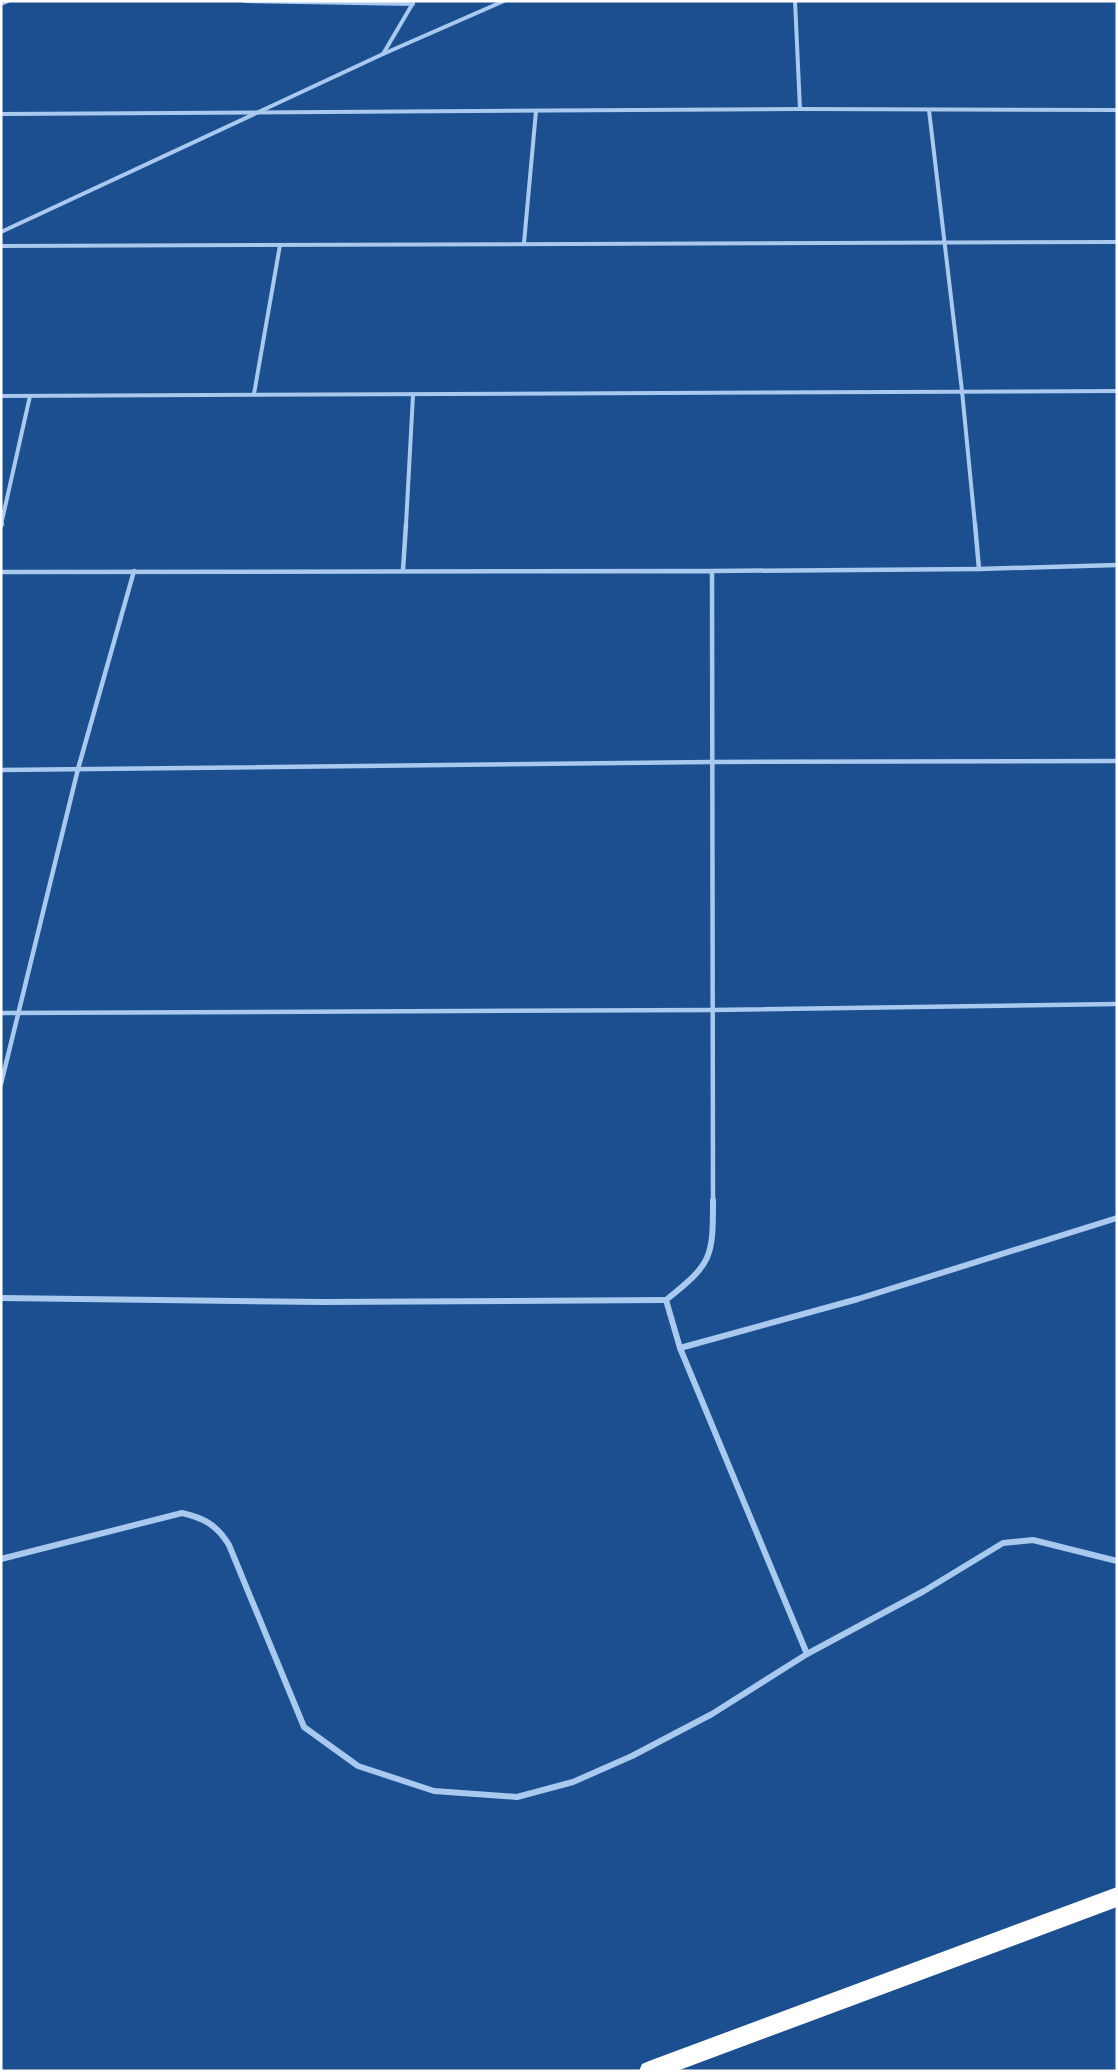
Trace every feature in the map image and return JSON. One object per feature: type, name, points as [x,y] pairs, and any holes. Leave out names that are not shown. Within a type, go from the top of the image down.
[{"type":"highway","points":[[655,2070],[1117,1897]]},
{"type":"street","points":[[1,4],[8,1]]},
{"type":"street","points":[[245,1],[414,2]]},
{"type":"street","points":[[1,232],[383,54],[504,1]]},
{"type":"street","points":[[795,1],[800,110]]},
{"type":"street","points":[[383,54],[414,2]]},
{"type":"street","points":[[929,110],[962,391],[979,569]]},
{"type":"street","points":[[1,114],[1117,110]]},
{"type":"street","points":[[524,243],[536,111]]},
{"type":"street","points":[[1,246],[1117,242]]},
{"type":"street","points":[[254,394],[280,245]]},
{"type":"street","points":[[1,396],[1117,391]]},
{"type":"street","points":[[404,570],[413,395]]},
{"type":"street","points":[[1,526],[30,396]]},
{"type":"street","points":[[1,572],[712,571],[979,569],[1117,565]]},
{"type":"street","points":[[1,1084],[78,769],[134,571]]},
{"type":"street","points":[[1,1298],[322,1302],[666,1300],[701,1272],[710,1257],[714,1241],[711,762],[712,571]]},
{"type":"street","points":[[1,770],[711,762],[1117,761]]},
{"type":"street","points":[[1,1012],[712,1010],[1117,1004]]},
{"type":"street","points":[[680,1348],[858,1299],[1117,1218]]},
{"type":"street","points":[[666,1300],[680,1348],[807,1654]]},
{"type":"street","points":[[1,1559],[182,1512],[207,1519],[220,1529],[229,1545],[304,1727],[358,1766],[434,1790],[517,1797],[573,1782],[632,1756],[712,1714],[807,1654],[924,1591],[1003,1543],[1033,1540],[1117,1561]]}]
